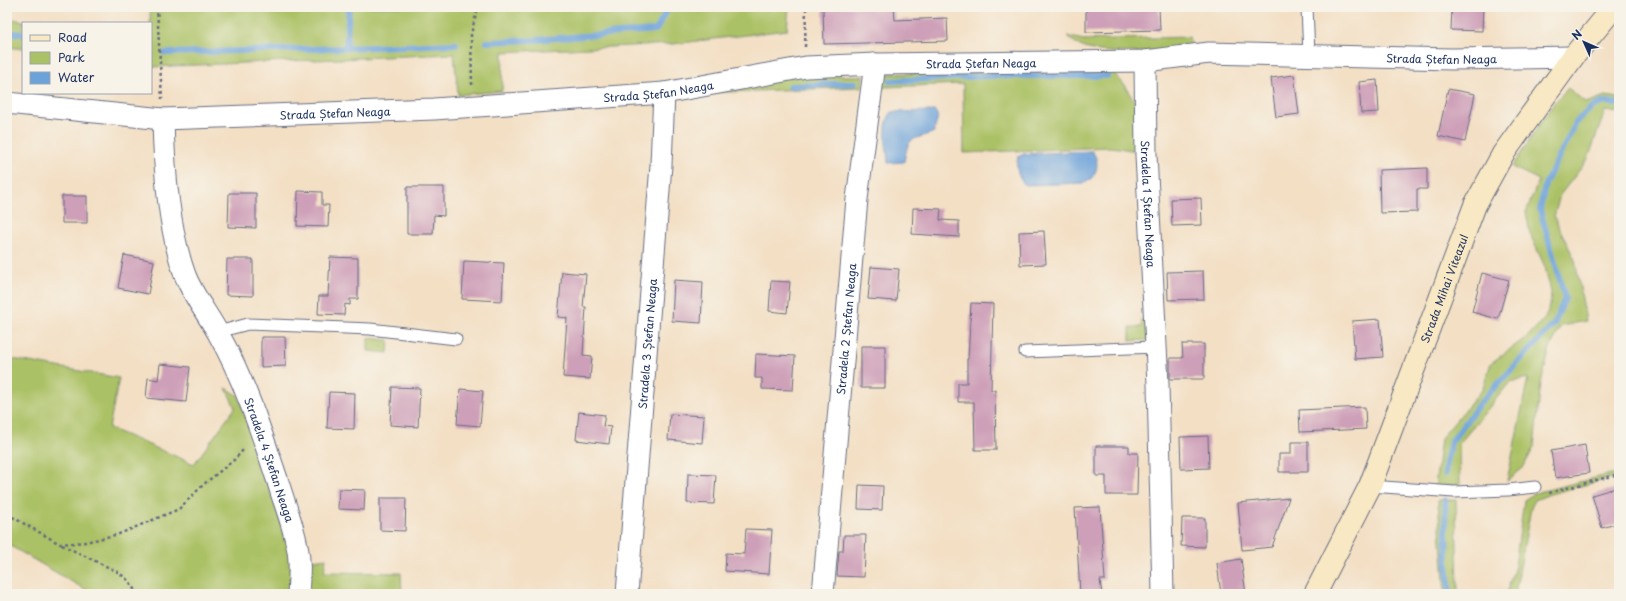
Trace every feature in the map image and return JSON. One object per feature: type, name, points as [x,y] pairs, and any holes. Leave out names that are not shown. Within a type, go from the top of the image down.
[{"type":"street","name":"Strada Mihai Viteazul","points":[[1315,594],[1370,486],[1475,205],[1503,154],[1573,57],[1614,7]]},
{"type":"street","name":"Strada Ștefan Neaga","points":[[7,103],[163,119],[473,106],[664,93],[806,68],[875,64],[1145,61],[1209,53],[1452,58],[1573,57]]},
{"type":"street","name":"Stradela 1 Ștefan Neaga","points":[[1145,61],[1146,155],[1156,347],[1163,594]]},
{"type":"street","name":"Stradela 2 Ștefan Neaga","points":[[823,594],[856,207],[875,64]]},
{"type":"street","name":"Stradela 3 Ștefan Neaga","points":[[627,594],[661,166],[664,93]]},
{"type":"street","name":"Stradela 4 Ștefan Neaga","points":[[163,119],[164,154],[173,225],[185,274],[194,296],[218,332],[240,378],[260,430],[297,545],[300,565],[298,594]]},
{"type":"lane","points":[[1307,7],[1310,55]]},
{"type":"lane","points":[[218,332],[248,324],[370,329],[456,339]]},
{"type":"lane","points":[[1025,352],[1156,347]]},
{"type":"lane","points":[[1370,486],[1454,492],[1535,487]]},
{"type":"path","points":[[157,7],[163,119]]},
{"type":"path","points":[[473,106],[471,34],[478,7]]},
{"type":"path","points":[[806,7],[804,31],[806,68]]},
{"type":"path","points":[[60,544],[86,542],[118,534],[179,508],[204,484],[234,460],[260,430]]},
{"type":"path","points":[[1522,488],[1536,496],[1619,474]]},
{"type":"path","points":[[7,514],[60,544],[118,572],[129,581],[136,594]]},
{"type":"green space","points":[[150,7],[789,7],[787,30],[673,44],[503,52],[502,91],[458,95],[454,54],[152,67],[152,22],[150,22]]},
{"type":"green space","points":[[7,18],[29,22],[22,22],[22,49],[7,47]]},
{"type":"green space","points":[[1067,36],[1083,40],[1189,37],[1191,43],[1182,47],[1155,51],[1108,52],[1082,47]]},
{"type":"green space","points":[[1111,70],[1122,82],[1135,102],[1137,151],[1112,147],[964,153],[963,84],[884,87],[878,95],[884,74]]},
{"type":"green space","points":[[800,75],[863,76],[862,87],[702,93]]},
{"type":"green space","points":[[1568,88],[1586,103],[1605,96],[1619,98],[1619,113],[1605,111],[1588,159],[1560,195],[1554,217],[1575,260],[1586,321],[1561,326],[1550,348],[1541,383],[1534,447],[1523,468],[1507,481],[1528,378],[1510,382],[1459,444],[1460,485],[1435,486],[1441,438],[1482,390],[1491,363],[1528,336],[1545,318],[1550,305],[1551,292],[1545,267],[1530,234],[1526,212],[1539,180],[1512,167],[1553,104]]},
{"type":"green space","points":[[1147,319],[1148,340],[1130,341],[1130,327],[1142,327],[1141,320]]},
{"type":"green space","points":[[368,338],[389,340],[388,353],[368,351]]},
{"type":"green space","points":[[7,358],[119,378],[109,428],[194,464],[235,408],[226,388],[238,395],[292,557],[290,594],[93,594],[7,544]]},
{"type":"green space","points":[[1619,472],[1619,476],[1550,494],[1535,500],[1531,508],[1515,594],[1506,594],[1515,566],[1524,500],[1535,493]]},
{"type":"green space","points":[[1438,500],[1456,500],[1458,594],[1445,594]]},
{"type":"green space","points":[[326,558],[324,572],[401,573],[402,594],[305,594],[308,572],[313,560]]},
{"type":"water","points":[[935,111],[938,116],[934,132],[916,138],[910,142],[904,162],[888,163],[886,130],[889,117],[892,112]]},
{"type":"water","points":[[1092,151],[1095,155],[1097,164],[1096,169],[1092,177],[1085,183],[1025,185],[1018,172],[1018,157],[1024,154]]},
{"type":"building","points":[[823,7],[894,7],[895,20],[947,18],[948,41],[824,44]]},
{"type":"building","points":[[1086,7],[1159,7],[1160,30],[1086,32]]},
{"type":"building","points":[[1452,7],[1483,7],[1482,31],[1451,30]]},
{"type":"building","points":[[1294,75],[1299,114],[1276,117],[1271,78]]},
{"type":"building","points":[[1377,80],[1379,112],[1361,113],[1359,82]]},
{"type":"building","points":[[1448,89],[1475,94],[1465,142],[1438,136]]},
{"type":"building","points":[[1427,168],[1427,189],[1417,189],[1417,212],[1380,213],[1379,170]]},
{"type":"building","points":[[407,187],[444,187],[444,216],[434,215],[433,234],[407,234]]},
{"type":"building","points":[[298,191],[322,192],[322,205],[329,205],[328,227],[297,226]]},
{"type":"building","points":[[229,193],[256,193],[256,228],[228,227]]},
{"type":"building","points":[[62,196],[87,196],[87,223],[62,223]]},
{"type":"building","points":[[1201,198],[1202,225],[1172,226],[1171,199]]},
{"type":"building","points":[[913,208],[941,209],[940,220],[959,221],[959,237],[912,234]]},
{"type":"building","points":[[1044,231],[1046,264],[1020,265],[1019,232]]},
{"type":"building","points":[[124,255],[154,261],[148,294],[118,288]]},
{"type":"building","points":[[330,257],[358,258],[358,299],[350,299],[350,305],[345,304],[344,315],[318,314],[319,296],[328,296]]},
{"type":"building","points":[[227,259],[253,259],[253,296],[226,295]]},
{"type":"building","points":[[464,261],[504,263],[502,301],[462,299]]},
{"type":"building","points":[[871,267],[899,269],[896,301],[868,299]]},
{"type":"building","points":[[1203,271],[1204,299],[1168,300],[1167,272]]},
{"type":"building","points":[[562,272],[586,274],[583,307],[586,307],[583,355],[592,356],[590,379],[563,377],[567,318],[558,317]]},
{"type":"building","points":[[1482,273],[1509,280],[1498,319],[1472,312]]},
{"type":"building","points":[[674,280],[703,282],[701,323],[672,321]]},
{"type":"building","points":[[771,281],[790,282],[787,313],[769,311]]},
{"type":"building","points":[[971,303],[993,304],[991,390],[995,390],[996,450],[975,450],[974,402],[958,402],[958,383],[967,383]]},
{"type":"building","points":[[1380,319],[1383,357],[1355,359],[1352,321]]},
{"type":"building","points":[[261,337],[285,337],[286,366],[261,367]]},
{"type":"building","points":[[1182,344],[1204,344],[1204,379],[1170,379],[1170,358],[1183,358]]},
{"type":"building","points":[[861,346],[885,346],[885,388],[861,388]]},
{"type":"building","points":[[756,354],[795,356],[793,390],[762,389],[762,378],[755,378]]},
{"type":"building","points":[[160,364],[190,367],[186,402],[146,398],[148,378],[158,380]]},
{"type":"building","points":[[392,387],[420,388],[418,427],[390,425]]},
{"type":"building","points":[[460,389],[483,391],[480,426],[457,424]]},
{"type":"building","points":[[329,392],[355,393],[354,429],[327,428]]},
{"type":"building","points":[[1365,407],[1366,429],[1300,432],[1299,410]]},
{"type":"building","points":[[579,412],[605,415],[603,426],[611,427],[609,444],[576,440]]},
{"type":"building","points":[[670,414],[704,416],[702,443],[668,440]]},
{"type":"building","points":[[1208,436],[1209,468],[1181,469],[1180,437]]},
{"type":"building","points":[[1291,442],[1308,442],[1308,472],[1279,472],[1279,454],[1291,454]]},
{"type":"building","points":[[1585,445],[1589,473],[1555,478],[1551,451]]},
{"type":"building","points":[[1096,446],[1129,446],[1129,453],[1138,453],[1137,495],[1106,495],[1106,476],[1096,476]]},
{"type":"building","points":[[688,474],[716,475],[714,504],[687,503]]},
{"type":"building","points":[[859,485],[883,486],[882,510],[858,509]]},
{"type":"building","points":[[1619,487],[1619,523],[1602,528],[1592,495]]},
{"type":"building","points":[[339,489],[365,490],[364,510],[338,509]]},
{"type":"building","points":[[380,498],[406,498],[405,531],[380,530]]},
{"type":"building","points":[[1289,498],[1272,547],[1242,550],[1238,503]]},
{"type":"building","points":[[1100,507],[1105,580],[1100,580],[1102,594],[1080,594],[1075,508]]},
{"type":"building","points":[[1182,518],[1205,518],[1205,547],[1181,546]]},
{"type":"building","points":[[746,529],[772,530],[769,574],[725,571],[726,553],[744,554]]},
{"type":"building","points":[[844,535],[866,535],[864,577],[837,576],[839,551],[843,551]]},
{"type":"building","points":[[1241,559],[1246,594],[1221,594],[1217,563]]},
{"type":"waterway","points":[[165,53],[346,48],[349,7]]},
{"type":"waterway","points":[[487,42],[534,40],[656,30],[669,7]]},
{"type":"waterway","points":[[7,32],[22,34]]},
{"type":"waterway","points":[[346,48],[456,44]]},
{"type":"waterway","points":[[890,81],[987,76],[1107,76]]},
{"type":"waterway","points":[[790,86],[855,83]]},
{"type":"waterway","points":[[1445,474],[1446,462],[1451,442],[1479,404],[1554,324],[1565,298],[1540,210],[1545,184],[1577,121],[1592,107],[1605,102],[1619,104]]},
{"type":"waterway","points":[[1445,500],[1447,566],[1450,594]]}]
